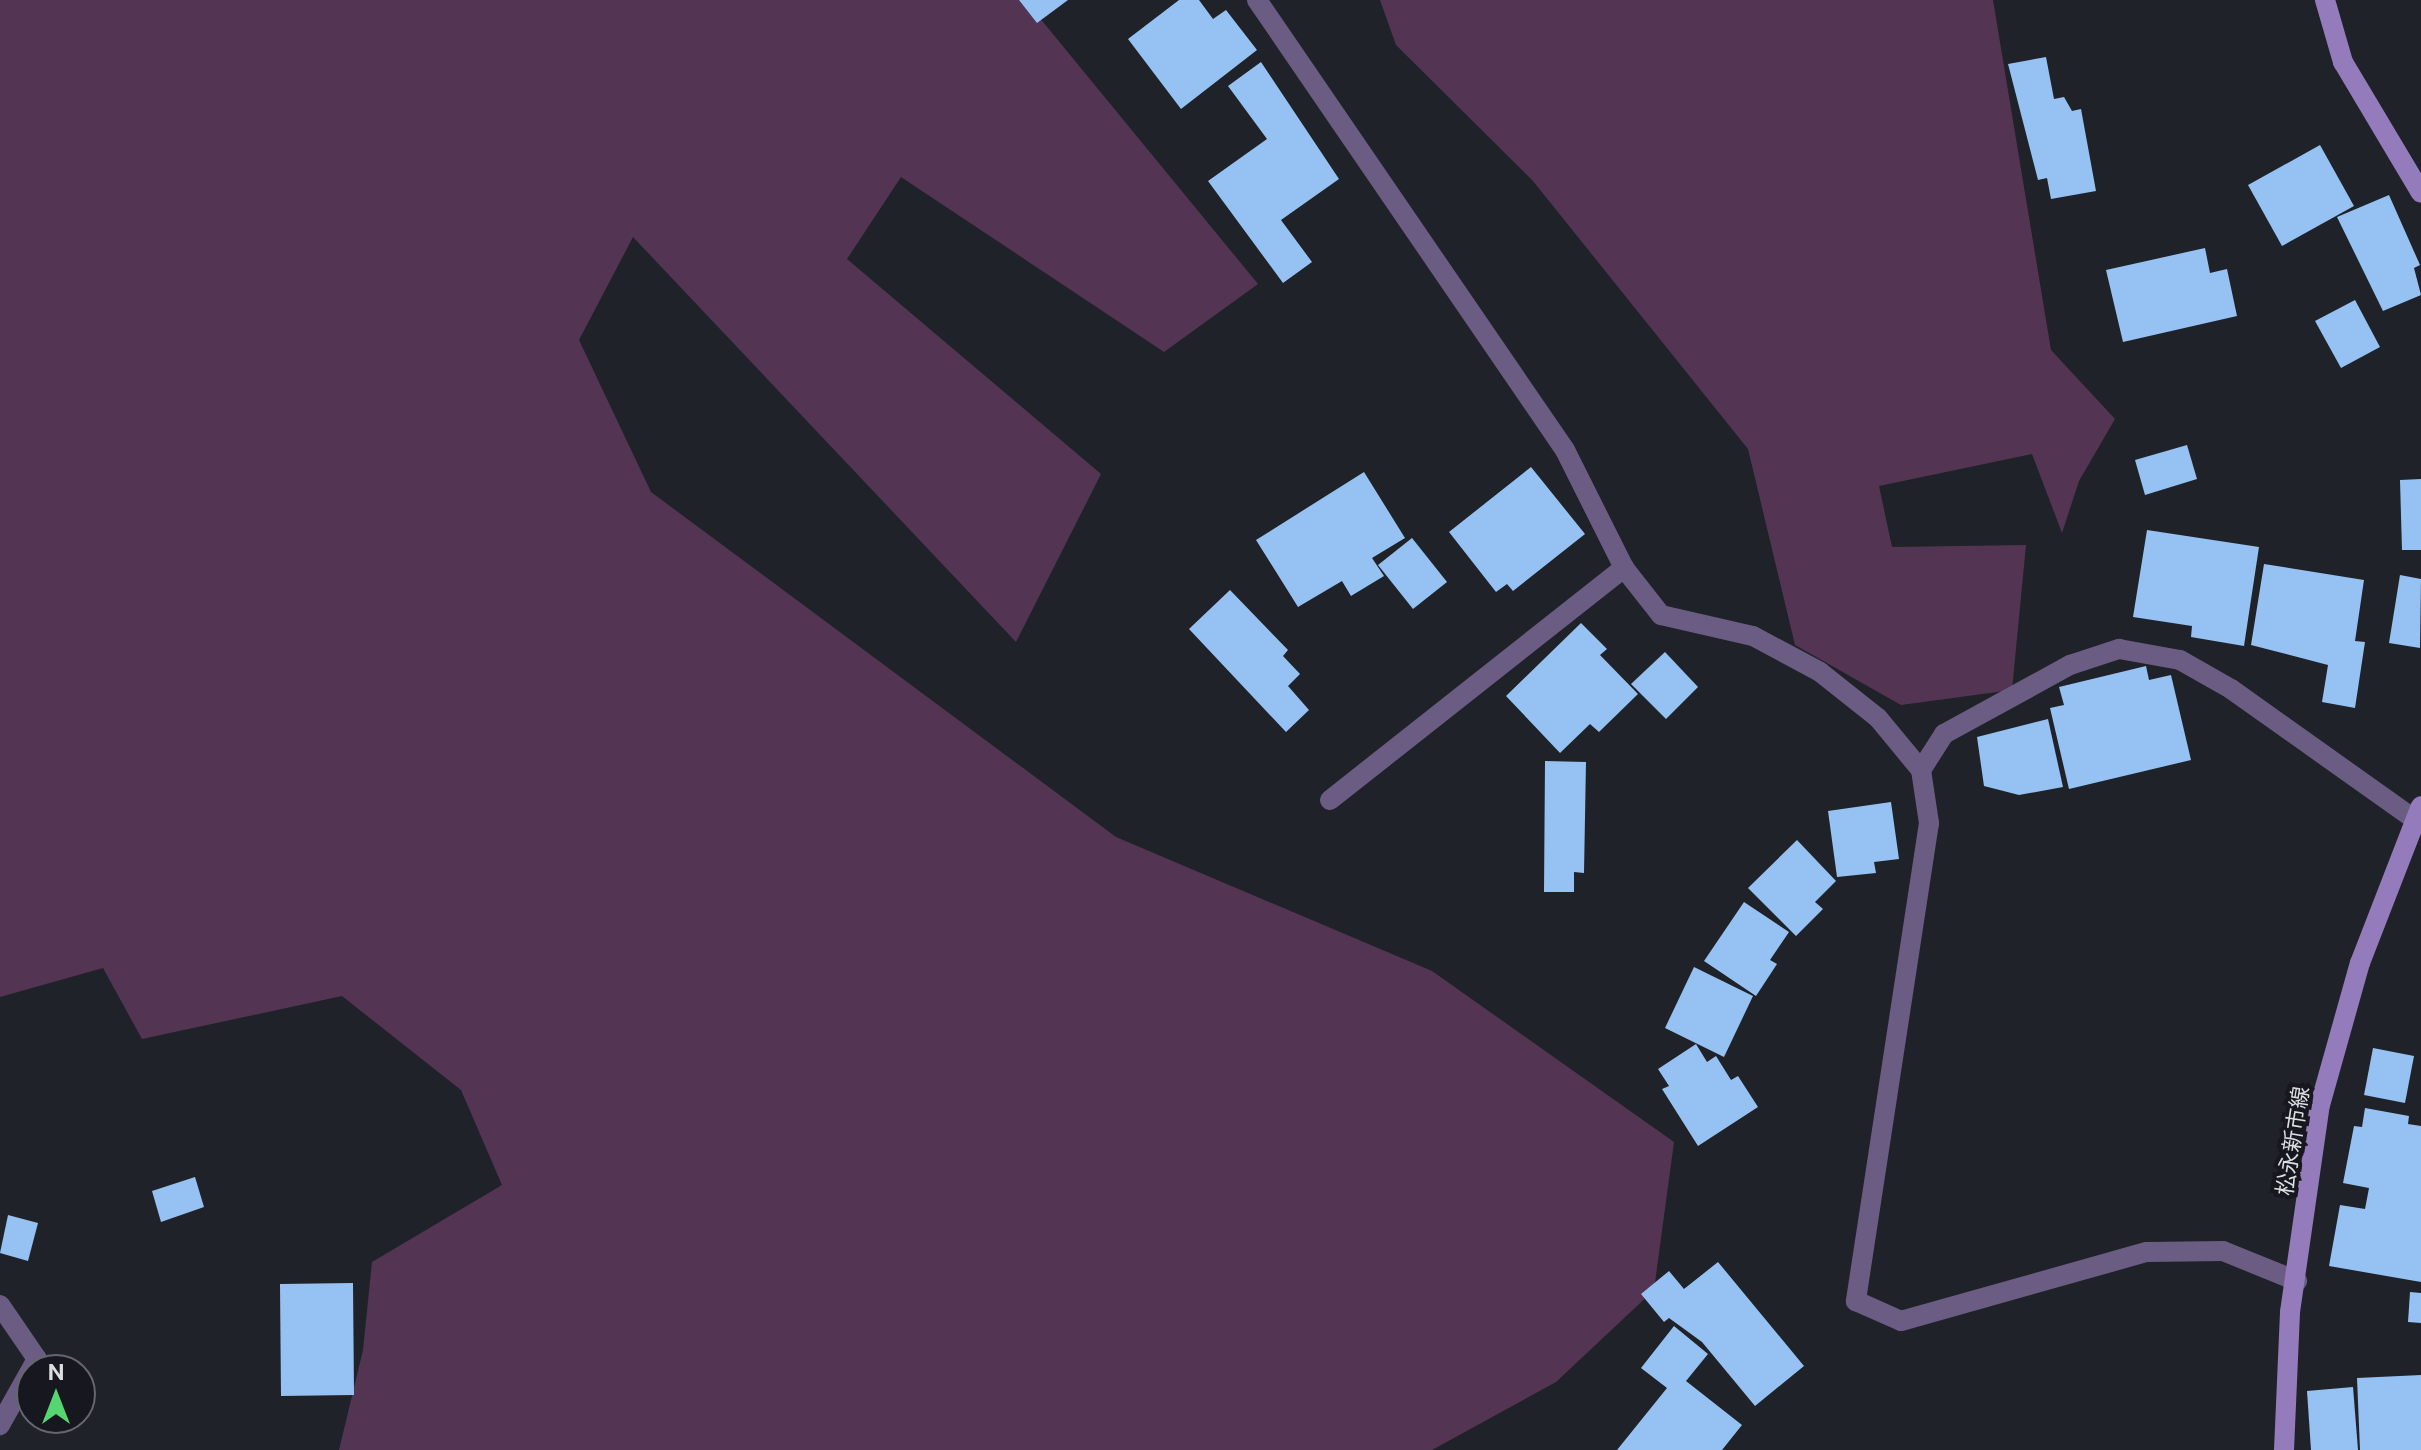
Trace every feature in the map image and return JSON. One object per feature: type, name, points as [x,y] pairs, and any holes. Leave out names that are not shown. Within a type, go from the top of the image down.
[{"type":"main road","points":[[2325,0],[2343,62],[2421,193]]},
{"type":"main road","name":"松永新市線","points":[[2284,1450],[2290,1312],[2297,1281],[2320,1105],[2360,963],[2420,817]]},
{"type":"street","points":[[1257,0],[1565,450],[1624,568],[1661,615],[1753,636],[1820,672],[1878,718],[1921,770],[1929,823],[1856,1301],[1901,1321],[2147,1252],[2223,1251],[2297,1281]]},
{"type":"street","points":[[1330,800],[1624,568]]},
{"type":"street","points":[[1921,770],[1944,734],[2070,665],[2119,649],[2180,660],[2231,689],[2420,817]]},
{"type":"street","points":[[0,1305],[37,1359],[0,1425]]},
{"type":"shaded area","points":[[0,0],[1025,0],[1258,284],[1164,352],[901,177],[847,259],[1101,474],[1016,642],[633,237],[579,340],[651,492],[1116,837],[1432,971],[1674,1142],[1654,1290],[1556,1382],[1432,1450],[339,1450],[363,1350],[372,1262],[502,1185],[461,1090],[342,996],[142,1039],[103,968],[0,997]]},
{"type":"shaded area","points":[[1380,0],[1993,0],[2051,350],[2115,419],[2079,481],[2062,533],[2032,454],[1879,486],[1892,547],[2026,545],[2012,690],[1901,705],[1795,645],[1748,449],[1533,181],[1396,45]]},
{"type":"building","points":[[1019,0],[1068,0],[1037,23]]},
{"type":"building","points":[[1179,0],[1199,0],[1213,19],[1226,10],[1257,50],[1181,109],[1128,39]]},
{"type":"building","points":[[2046,57],[2054,99],[2064,97],[2072,111],[2081,109],[2096,191],[2051,199],[2047,178],[2038,180],[2008,64]]},
{"type":"building","points":[[1261,62],[1339,179],[1281,220],[1312,262],[1283,283],[1208,181],[1267,139],[1228,86]]},
{"type":"building","points":[[2320,145],[2354,206],[2282,246],[2248,185]]},
{"type":"building","points":[[2389,195],[2420,265],[2414,268],[2421,295],[2383,311],[2337,217]]},
{"type":"building","points":[[2205,248],[2210,273],[2227,269],[2237,316],[2123,342],[2106,270]]},
{"type":"building","points":[[2355,300],[2380,347],[2341,368],[2315,321]]},
{"type":"building","points":[[2187,445],[2197,479],[2145,495],[2135,460]]},
{"type":"building","points":[[1531,467],[1585,534],[1513,591],[1507,584],[1496,592],[1449,532]]},
{"type":"building","points":[[1364,472],[1405,538],[1372,558],[1384,576],[1351,596],[1342,581],[1298,607],[1256,540]]},
{"type":"building","points":[[2421,479],[2421,550],[2402,550],[2400,480]]},
{"type":"building","points":[[2147,530],[2259,547],[2244,646],[2191,637],[2192,626],[2133,617]]},
{"type":"building","points":[[1412,538],[1447,582],[1413,609],[1378,565]]},
{"type":"building","points":[[2264,564],[2364,580],[2355,641],[2365,642],[2355,708],[2322,702],[2328,665],[2251,645]]},
{"type":"building","points":[[2400,575],[2421,579],[2420,648],[2389,643]]},
{"type":"building","points":[[1230,590],[1288,650],[1283,656],[1300,674],[1288,686],[1309,710],[1286,732],[1189,629]]},
{"type":"building","points":[[1581,623],[1607,649],[1600,655],[1638,694],[1599,732],[1590,724],[1560,753],[1506,696]]},
{"type":"building","points":[[1665,652],[1698,687],[1666,719],[1631,684]]},
{"type":"building","points":[[2146,666],[2149,680],[2171,675],[2191,760],[2069,789],[2050,708],[2064,705],[2059,687]]},
{"type":"building","points":[[2048,719],[2063,787],[2019,795],[1984,786],[1977,737]]},
{"type":"building","points":[[1545,761],[1586,762],[1584,873],[1574,872],[1574,892],[1544,892]]},
{"type":"building","points":[[1891,802],[1899,859],[1874,862],[1876,873],[1837,877],[1828,811]]},
{"type":"building","points":[[1797,840],[1836,881],[1815,902],[1823,909],[1796,936],[1748,888]]},
{"type":"building","points":[[1744,902],[1789,932],[1770,960],[1777,964],[1756,996],[1704,961]]},
{"type":"building","points":[[1694,967],[1753,996],[1724,1057],[1665,1028]]},
{"type":"building","points":[[1696,1044],[1707,1062],[1716,1056],[1731,1080],[1738,1076],[1758,1107],[1698,1146],[1662,1089],[1669,1086],[1658,1069]]},
{"type":"building","points":[[2373,1048],[2414,1056],[2405,1103],[2364,1095]]},
{"type":"building","points":[[2365,1108],[2409,1116],[2408,1124],[2421,1126],[2421,1282],[2329,1266],[2340,1205],[2365,1209],[2369,1188],[2343,1183],[2354,1126],[2362,1127]]},
{"type":"building","points":[[195,1177],[204,1207],[161,1222],[152,1191]]},
{"type":"building","points":[[8,1215],[38,1223],[28,1261],[0,1253]]},
{"type":"building","points":[[1718,1262],[1804,1366],[1755,1406],[1702,1342],[1669,1318],[1664,1322],[1641,1294],[1669,1271],[1684,1289]]},
{"type":"building","points":[[353,1283],[354,1395],[281,1396],[280,1284]]},
{"type":"building","points":[[2410,1292],[2421,1293],[2421,1323],[2408,1322]]},
{"type":"building","points":[[1674,1326],[1708,1354],[1686,1381],[1742,1425],[1722,1450],[1617,1450],[1667,1388],[1641,1368]]},
{"type":"building","points":[[2421,1375],[2421,1450],[2360,1450],[2357,1378]]},
{"type":"building","points":[[2353,1387],[2358,1450],[2311,1450],[2307,1391]]}]
